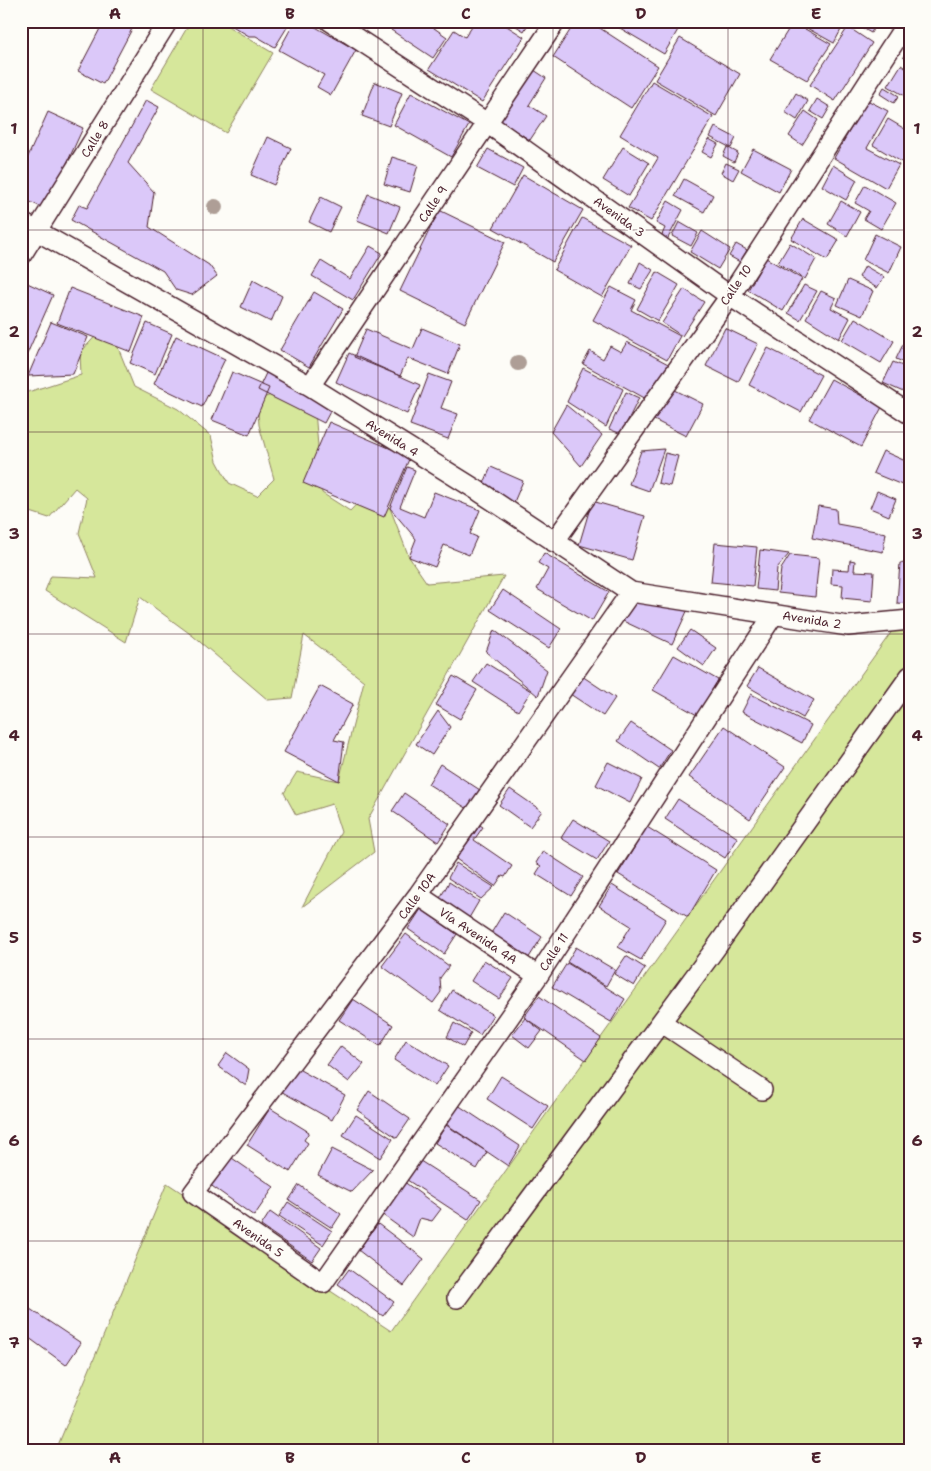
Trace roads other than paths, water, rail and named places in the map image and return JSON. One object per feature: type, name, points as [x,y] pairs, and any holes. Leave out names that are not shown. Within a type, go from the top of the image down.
[{"type":"street","name":"Calle 8","points":[[21,256],[29,227],[168,21]]},
{"type":"street","name":"Avenida 3","points":[[330,21],[488,122],[730,296],[908,413]]},
{"type":"street","name":"Calle 9","points":[[310,386],[556,21]]},
{"type":"street","name":"Calle 10","points":[[554,542],[730,296],[908,21]]},
{"type":"street","name":"Avenida 4","points":[[29,227],[310,386],[480,492],[631,592],[774,614]]},
{"type":"street","name":"Calle 10A","points":[[193,1193],[418,895],[631,592]]},
{"type":"street","name":"Avenida 2","points":[[774,614],[848,626],[910,620]]},
{"type":"street","name":"Calle 11","points":[[323,1282],[538,976],[774,614]]},
{"type":"street","points":[[457,1298],[715,949],[910,676]]},
{"type":"street","name":"Vía Avenida 4A","points":[[418,895],[538,976]]},
{"type":"street","points":[[661,1022],[762,1090]]},
{"type":"street","name":"Avenida 5","points":[[193,1193],[323,1282]]}]
